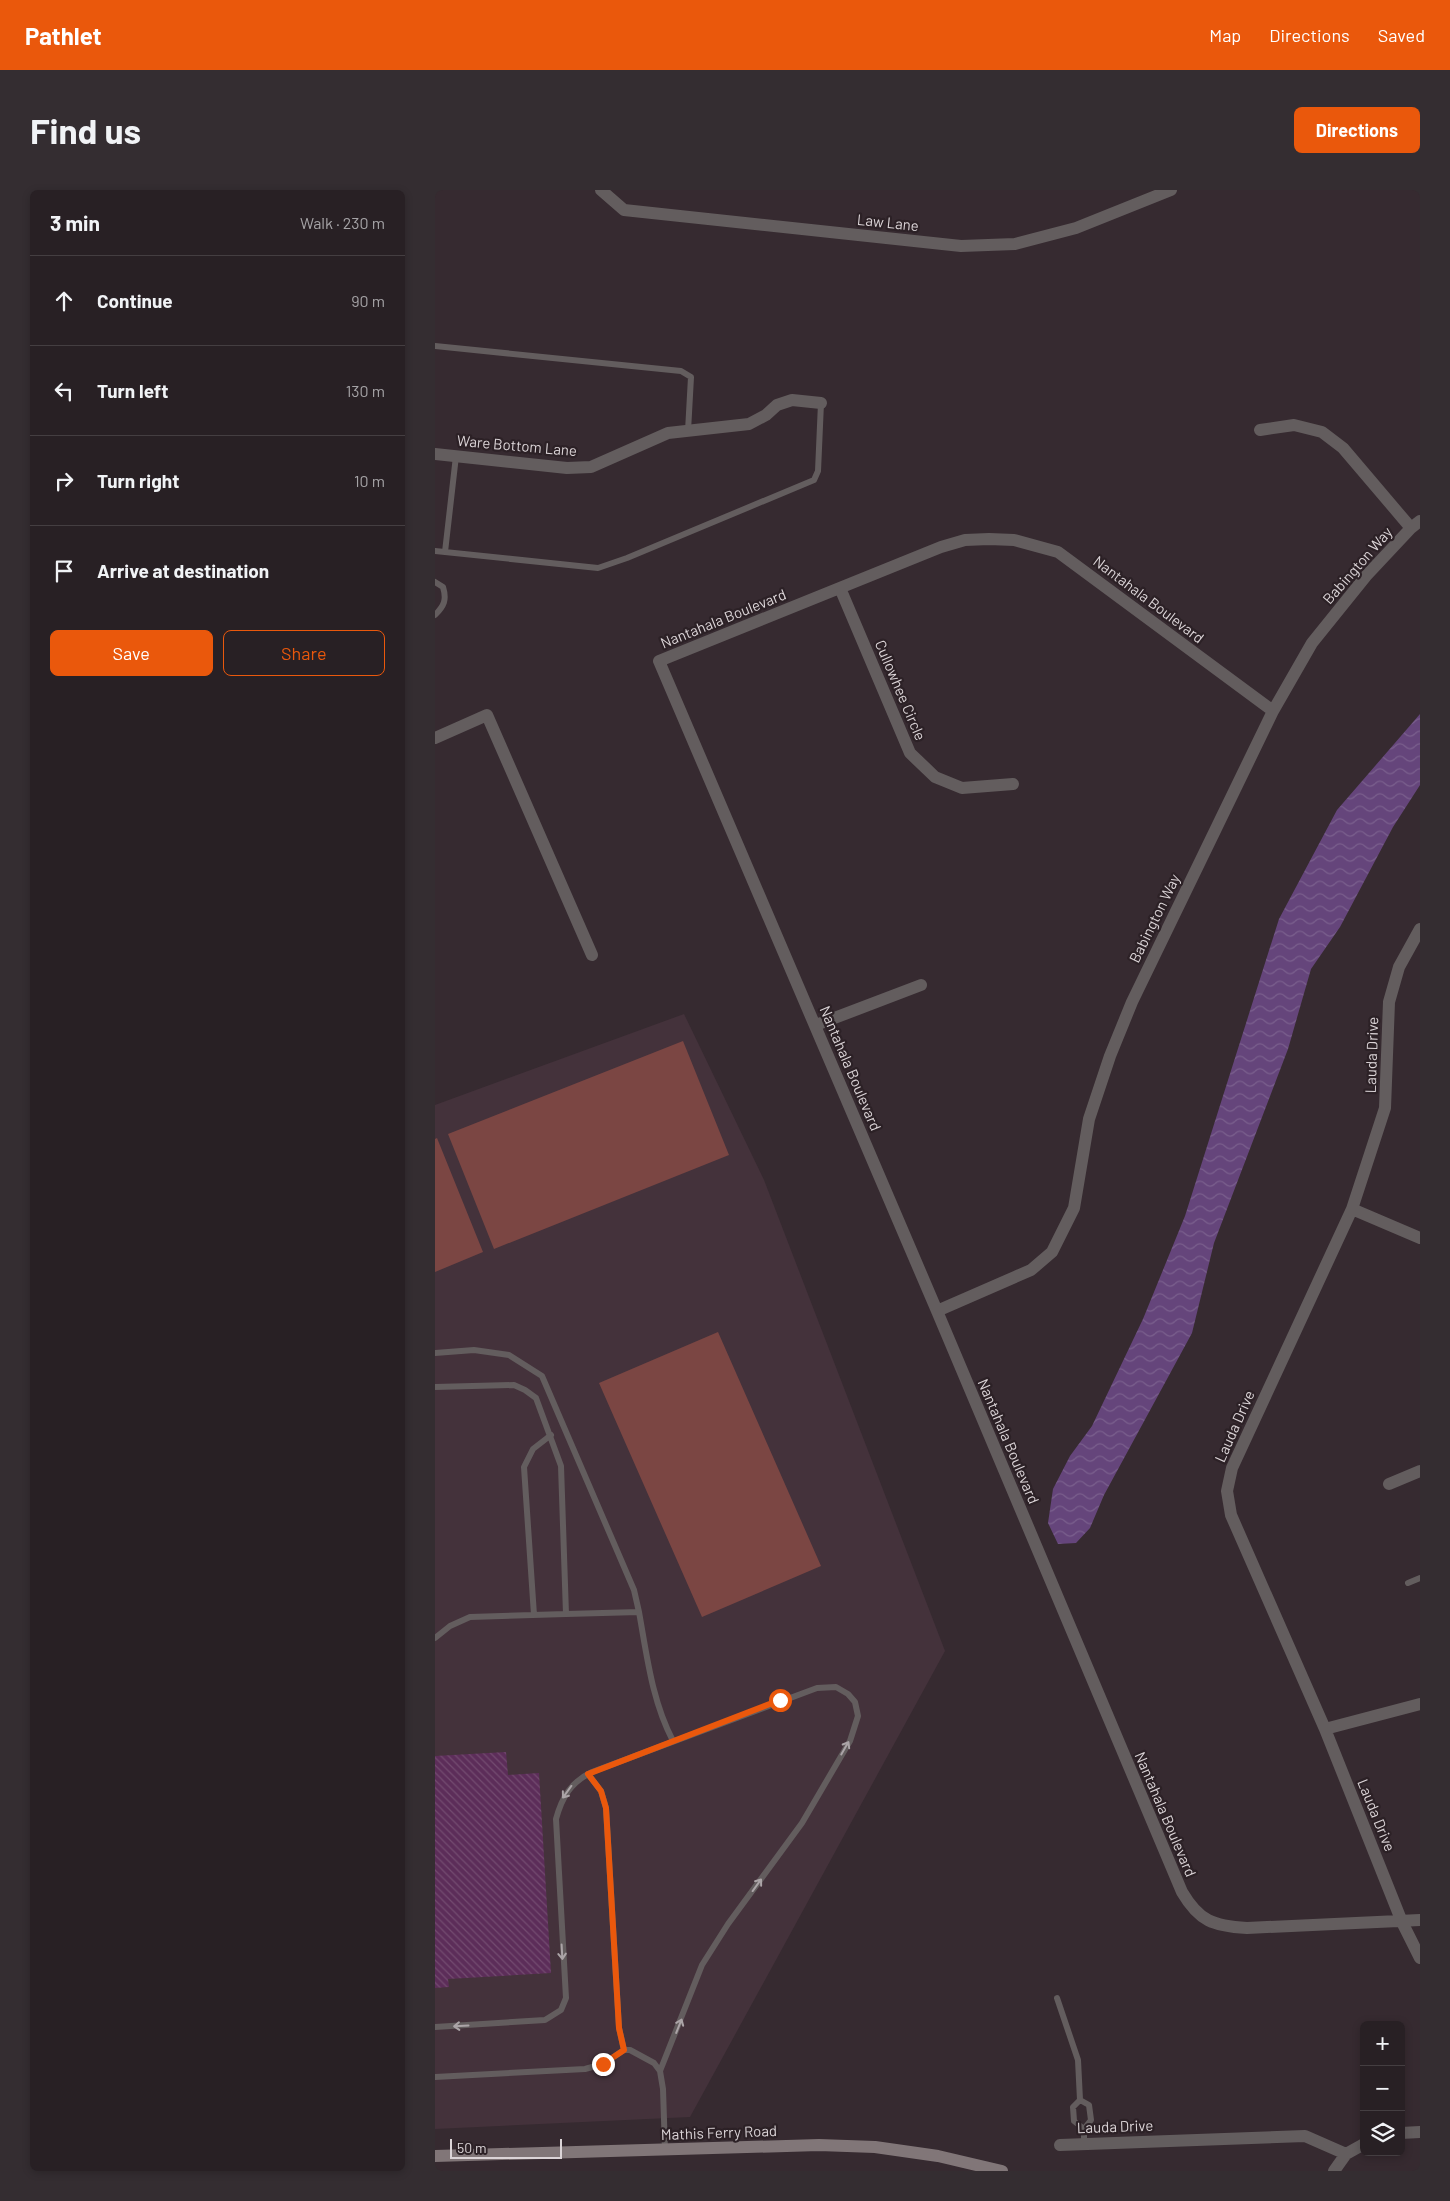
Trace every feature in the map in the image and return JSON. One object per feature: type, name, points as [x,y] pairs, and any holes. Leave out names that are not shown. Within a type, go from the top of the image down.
[{"type":"main road","name":"Mathis Ferry Road","points":[[435,2156],[819,2145],[875,2147],[938,2156],[1002,2171]]},
{"type":"street","name":"Law Lane","points":[[601,190],[624,210],[961,246],[1015,244],[1076,228],[1171,190]]},
{"type":"street","name":"Ware Bottom Lane","points":[[435,454],[567,468],[591,468],[668,433],[749,424],[766,415],[777,405],[792,400],[821,403]]},
{"type":"street","points":[[1260,430],[1294,425],[1322,432],[1343,448],[1415,524]]},
{"type":"street","name":"Babington Way","points":[[937,1311],[1031,1270],[1053,1252],[1074,1208],[1089,1119],[1121,1029],[1156,950],[1273,710],[1312,643],[1365,576],[1415,524]]},
{"type":"street","name":"Nantahala Boulevard","points":[[1273,710],[1058,552],[1037,544],[1014,540],[965,540],[941,547],[659,661],[937,1311],[1170,1866],[1192,1909],[1207,1920],[1233,1928],[1420,1920]]},
{"type":"street","name":"Cullowhee Circle","points":[[840,588],[910,753],[935,777],[962,788],[1013,784]]},
{"type":"street","points":[[435,738],[487,715],[592,955]]},
{"type":"street","name":"Lauda Drive","points":[[1420,929],[1399,967],[1389,1002],[1385,1108],[1352,1209],[1232,1468],[1227,1491],[1231,1515],[1325,1728],[1402,1922],[1420,1958]]},
{"type":"street","points":[[815,1026],[921,985]]},
{"type":"street","points":[[1352,1209],[1420,1238]]},
{"type":"street","points":[[1389,1484],[1420,1472]]},
{"type":"street","points":[[1325,1728],[1420,1704]]},
{"type":"street","points":[[1405,2134],[1420,2132]]},
{"type":"street","name":"Lauda Drive","points":[[1060,2145],[1305,2136],[1347,2154]]},
{"type":"street","points":[[1334,2171],[1347,2154],[1360,2146]]},
{"type":"lane","points":[[435,346],[681,370],[691,377],[688,431]]},
{"type":"lane","points":[[435,551],[598,568],[627,558],[814,480],[818,471],[821,403]]},
{"type":"lane","points":[[445,552],[456,456]]},
{"type":"lane","points":[[435,582],[443,587],[446,596],[443,607],[435,615]]},
{"type":"lane","points":[[435,1353],[474,1350],[509,1355],[542,1376],[634,1590],[653,1688],[664,1724],[673,1741]]},
{"type":"lane","points":[[435,1387],[514,1385],[536,1398],[561,1466],[566,1614]]},
{"type":"lane","points":[[534,1615],[524,1467],[533,1449],[551,1435]]},
{"type":"lane","points":[[1408,1583],[1420,1578]]},
{"type":"lane","points":[[435,1638],[450,1626],[470,1617],[639,1612]]},
{"type":"lane","points":[[435,2027],[545,2020],[561,2010],[566,1998],[556,1819],[561,1802],[570,1787],[588,1774],[673,1741],[817,1688],[837,1687],[849,1694],[855,1702],[858,1716],[850,1740],[802,1823],[728,1924],[702,1965],[660,2070],[663,2088],[665,2150]]},
{"type":"lane","points":[[588,1774],[601,1791],[606,1808],[619,2028],[624,2050]]},
{"type":"lane","points":[[1057,1998],[1078,2060],[1080,2100],[1073,2107],[1074,2121],[1083,2129],[1084,2143]]},
{"type":"lane","points":[[435,2077],[585,2069],[603,2064],[624,2050],[630,2050],[642,2055],[660,2070]]},
{"type":"lane","points":[[1080,2100],[1089,2105],[1091,2120],[1083,2129]]},
{"type":"shaded area","points":[[684,1014],[764,1180],[945,1651],[690,2117],[435,2129],[435,1105]]},
{"type":"shaded area","points":[[683,1041],[729,1155],[494,1249],[448,1134]]},
{"type":"shaded area","points":[[437,1138],[483,1252],[435,1272],[435,1139]]},
{"type":"shaded area","points":[[718,1332],[821,1566],[702,1617],[599,1383]]},
{"type":"water","points":[[1420,714],[1420,785],[1393,827],[1340,927],[1311,969],[1288,1049],[1214,1243],[1192,1333],[1104,1495],[1090,1528],[1076,1543],[1058,1544],[1048,1523],[1053,1489],[1070,1456],[1092,1426],[1143,1319],[1185,1216],[1279,919],[1337,810]]},
{"type":"building","points":[[506,1752],[508,1775],[539,1773],[551,1973],[448,1979],[449,1987],[435,1988],[435,1756]]},
{"type":"route","points":[[603,2064],[624,2050],[619,2028],[606,1808],[601,1791],[588,1774],[780,1700]]}]
